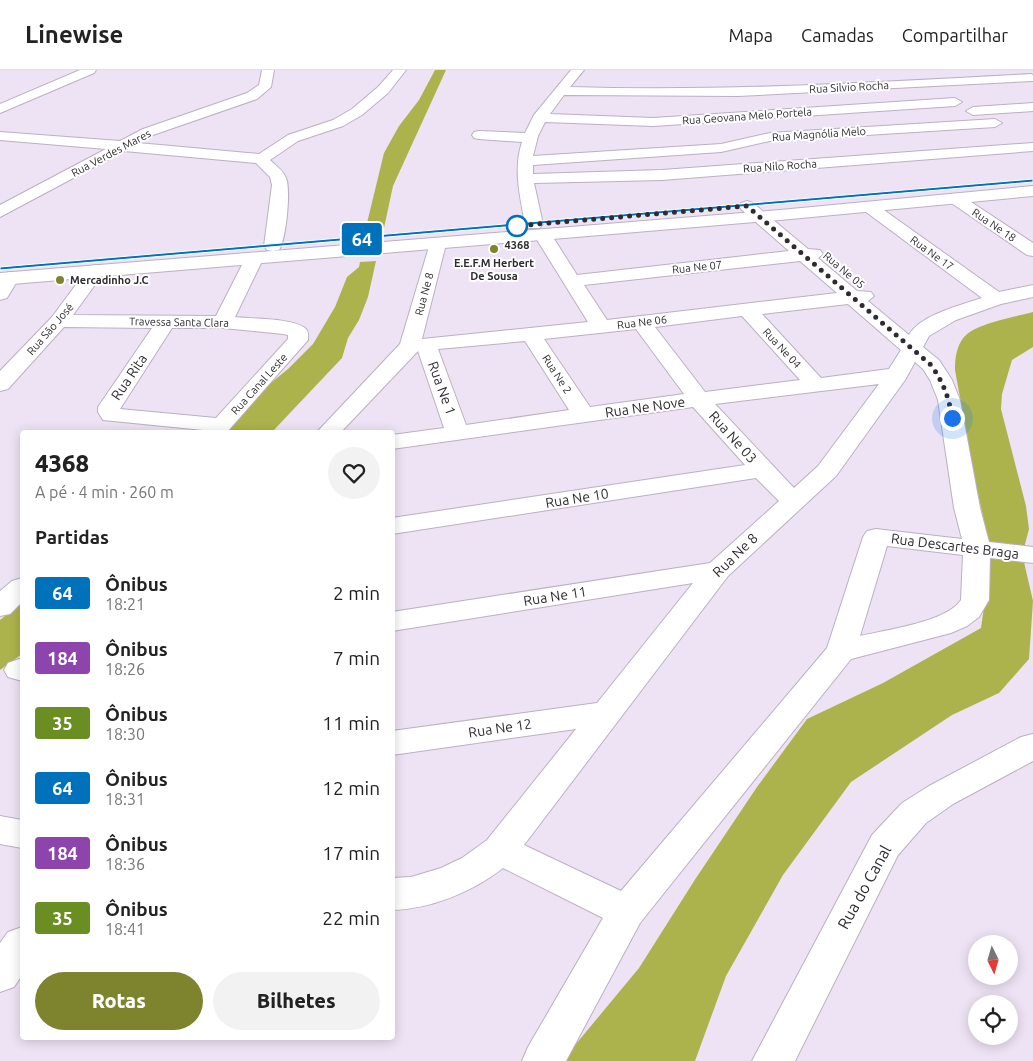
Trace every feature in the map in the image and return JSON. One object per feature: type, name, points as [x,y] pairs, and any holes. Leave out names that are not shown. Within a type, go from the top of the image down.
[{"type":"street","points":[[0,109],[90,70]]},
{"type":"street","name":"Rua Verdes Mares","points":[[0,212],[124,146],[130,140],[156,128],[252,96],[264,87],[268,70]]},
{"type":"street","points":[[0,136],[262,159],[293,138],[338,123],[357,112],[383,90],[400,70]]},
{"type":"street","points":[[578,70],[539,118],[531,138],[525,162],[526,179],[538,230],[601,327]]},
{"type":"street","points":[[1015,70],[1032,78]]},
{"type":"street","points":[[923,77],[956,102],[1033,146]]},
{"type":"street","name":"Rua Silvio Rocha","points":[[561,91],[666,93],[923,77],[1032,78]]},
{"type":"street","name":"Rua Geovana Melo Portela","points":[[539,118],[661,122],[956,102]]},
{"type":"street","points":[[973,111],[1033,107]]},
{"type":"street","name":"Rua Magnólia Melo","points":[[525,162],[722,148],[770,137],[995,123]]},
{"type":"street","points":[[479,135],[531,138]]},
{"type":"street","name":"Rua Nilo Rocha","points":[[526,179],[662,175],[1033,146]]},
{"type":"street","points":[[262,159],[264,164],[275,172],[280,187],[273,246]]},
{"type":"street","points":[[2,280],[273,246],[538,230],[764,210],[1033,181]]},
{"type":"street","points":[[8,191],[34,194]]},
{"type":"street","points":[[764,210],[868,206],[1033,191]]},
{"type":"street","name":"Rua Ne 18","points":[[956,199],[1033,251]]},
{"type":"street","name":"Rua Ne 17","points":[[868,206],[996,299]]},
{"type":"street","name":"Rua Ne 05","points":[[764,210],[823,252],[873,295],[916,341]]},
{"type":"street","name":"Rua Ne 05","points":[[764,210],[803,256],[852,298],[916,341]]},
{"type":"street","points":[[2,280],[437,244],[538,230]]},
{"type":"street","name":"Rua Ne 8","points":[[331,430],[418,345],[437,244]]},
{"type":"street","name":"Rua Ne 07","points":[[572,281],[803,256],[823,252]]},
{"type":"street","points":[[223,322],[254,259]]},
{"type":"street","name":"Rua São José","points":[[0,384],[59,321],[96,271]]},
{"type":"street","points":[[543,1061],[626,912],[841,651],[941,626],[957,620],[970,610],[975,600],[977,547],[967,508],[949,400],[941,380],[916,341],[949,316],[996,299],[1033,292]]},
{"type":"street","name":"Rua Ne 06","points":[[418,345],[601,327],[873,295]]},
{"type":"street","name":"Rua Ne 04","points":[[748,310],[816,385]]},
{"type":"street","name":"Travessa Santa Clara","points":[[59,321],[223,322],[286,328],[298,332]]},
{"type":"street","name":"Rua Rita","points":[[166,321],[109,407],[109,412],[111,415],[218,429]]},
{"type":"street","name":"Rua Ne 03","points":[[641,322],[699,399],[762,470],[793,501]]},
{"type":"street","name":"Rua Canal Leste","points":[[218,429],[298,340],[298,332]]},
{"type":"street","name":"Rua Ne 2","points":[[530,333],[584,416]]},
{"type":"street","name":"Rua Ne 8","points":[[395,894],[402,895],[436,885],[471,871],[500,850],[718,570],[827,471],[897,375],[916,341]]},
{"type":"street","name":"Rua Ne 1","points":[[418,345],[457,432]]},
{"type":"street","name":"Rua Ne Nove","points":[[395,442],[699,399],[897,375]]},
{"type":"street","name":"Rua Ne 10","points":[[395,526],[762,470]]},
{"type":"street","name":"Rua Descartes Braga","points":[[841,651],[876,537],[977,547],[1033,555]]},
{"type":"street","name":"Rua Ne 11","points":[[395,622],[718,570]]},
{"type":"street","points":[[0,606],[20,590]]},
{"type":"street","name":"Rua Ne 12","points":[[395,743],[608,713]]},
{"type":"street","name":"Rua do Canal","points":[[773,1061],[885,845],[914,813],[941,795],[1033,746]]},
{"type":"street","points":[[0,830],[20,834]]},
{"type":"street","points":[[500,850],[626,912]]},
{"type":"street","points":[[0,974],[20,947]]},
{"type":"shaded area","points":[[435,70],[446,70],[393,186],[384,228],[371,230],[366,227],[384,153],[399,126],[419,100]]},
{"type":"shaded area","points":[[376,261],[368,297],[359,320],[348,338],[342,358],[274,430],[221,430],[255,396],[288,369],[313,344],[335,307],[347,277],[359,267],[360,262]]},
{"type":"shaded area","points":[[1033,312],[1033,347],[1012,360],[1002,394],[1001,409],[1026,506],[1029,529],[1024,548],[989,543],[975,480],[955,366],[959,345],[970,332],[986,324]]},
{"type":"shaded area","points":[[986,556],[1024,562],[1033,601],[1029,659],[999,693],[952,715],[851,782],[783,875],[726,976],[695,1061],[566,1061],[571,1050],[639,968],[757,787],[807,719],[883,683],[981,628],[987,586]]},
{"type":"shaded area","points":[[20,604],[20,655],[0,670],[0,620]]},
{"type":"bus line","name":"64","points":[[0,268],[422,234],[1033,181]]},
{"type":"place","name":"4368","points":[[517,226]]},
{"type":"place","name":"E.E.F.M Herbert De Sousa","points":[[494,249]]},
{"type":"place","name":"Mercadinho J.C","points":[[60,280]]},
{"type":"route","points":[[517,226],[515,226],[747,206],[931,365],[941,380],[949,400],[952,418]]}]
